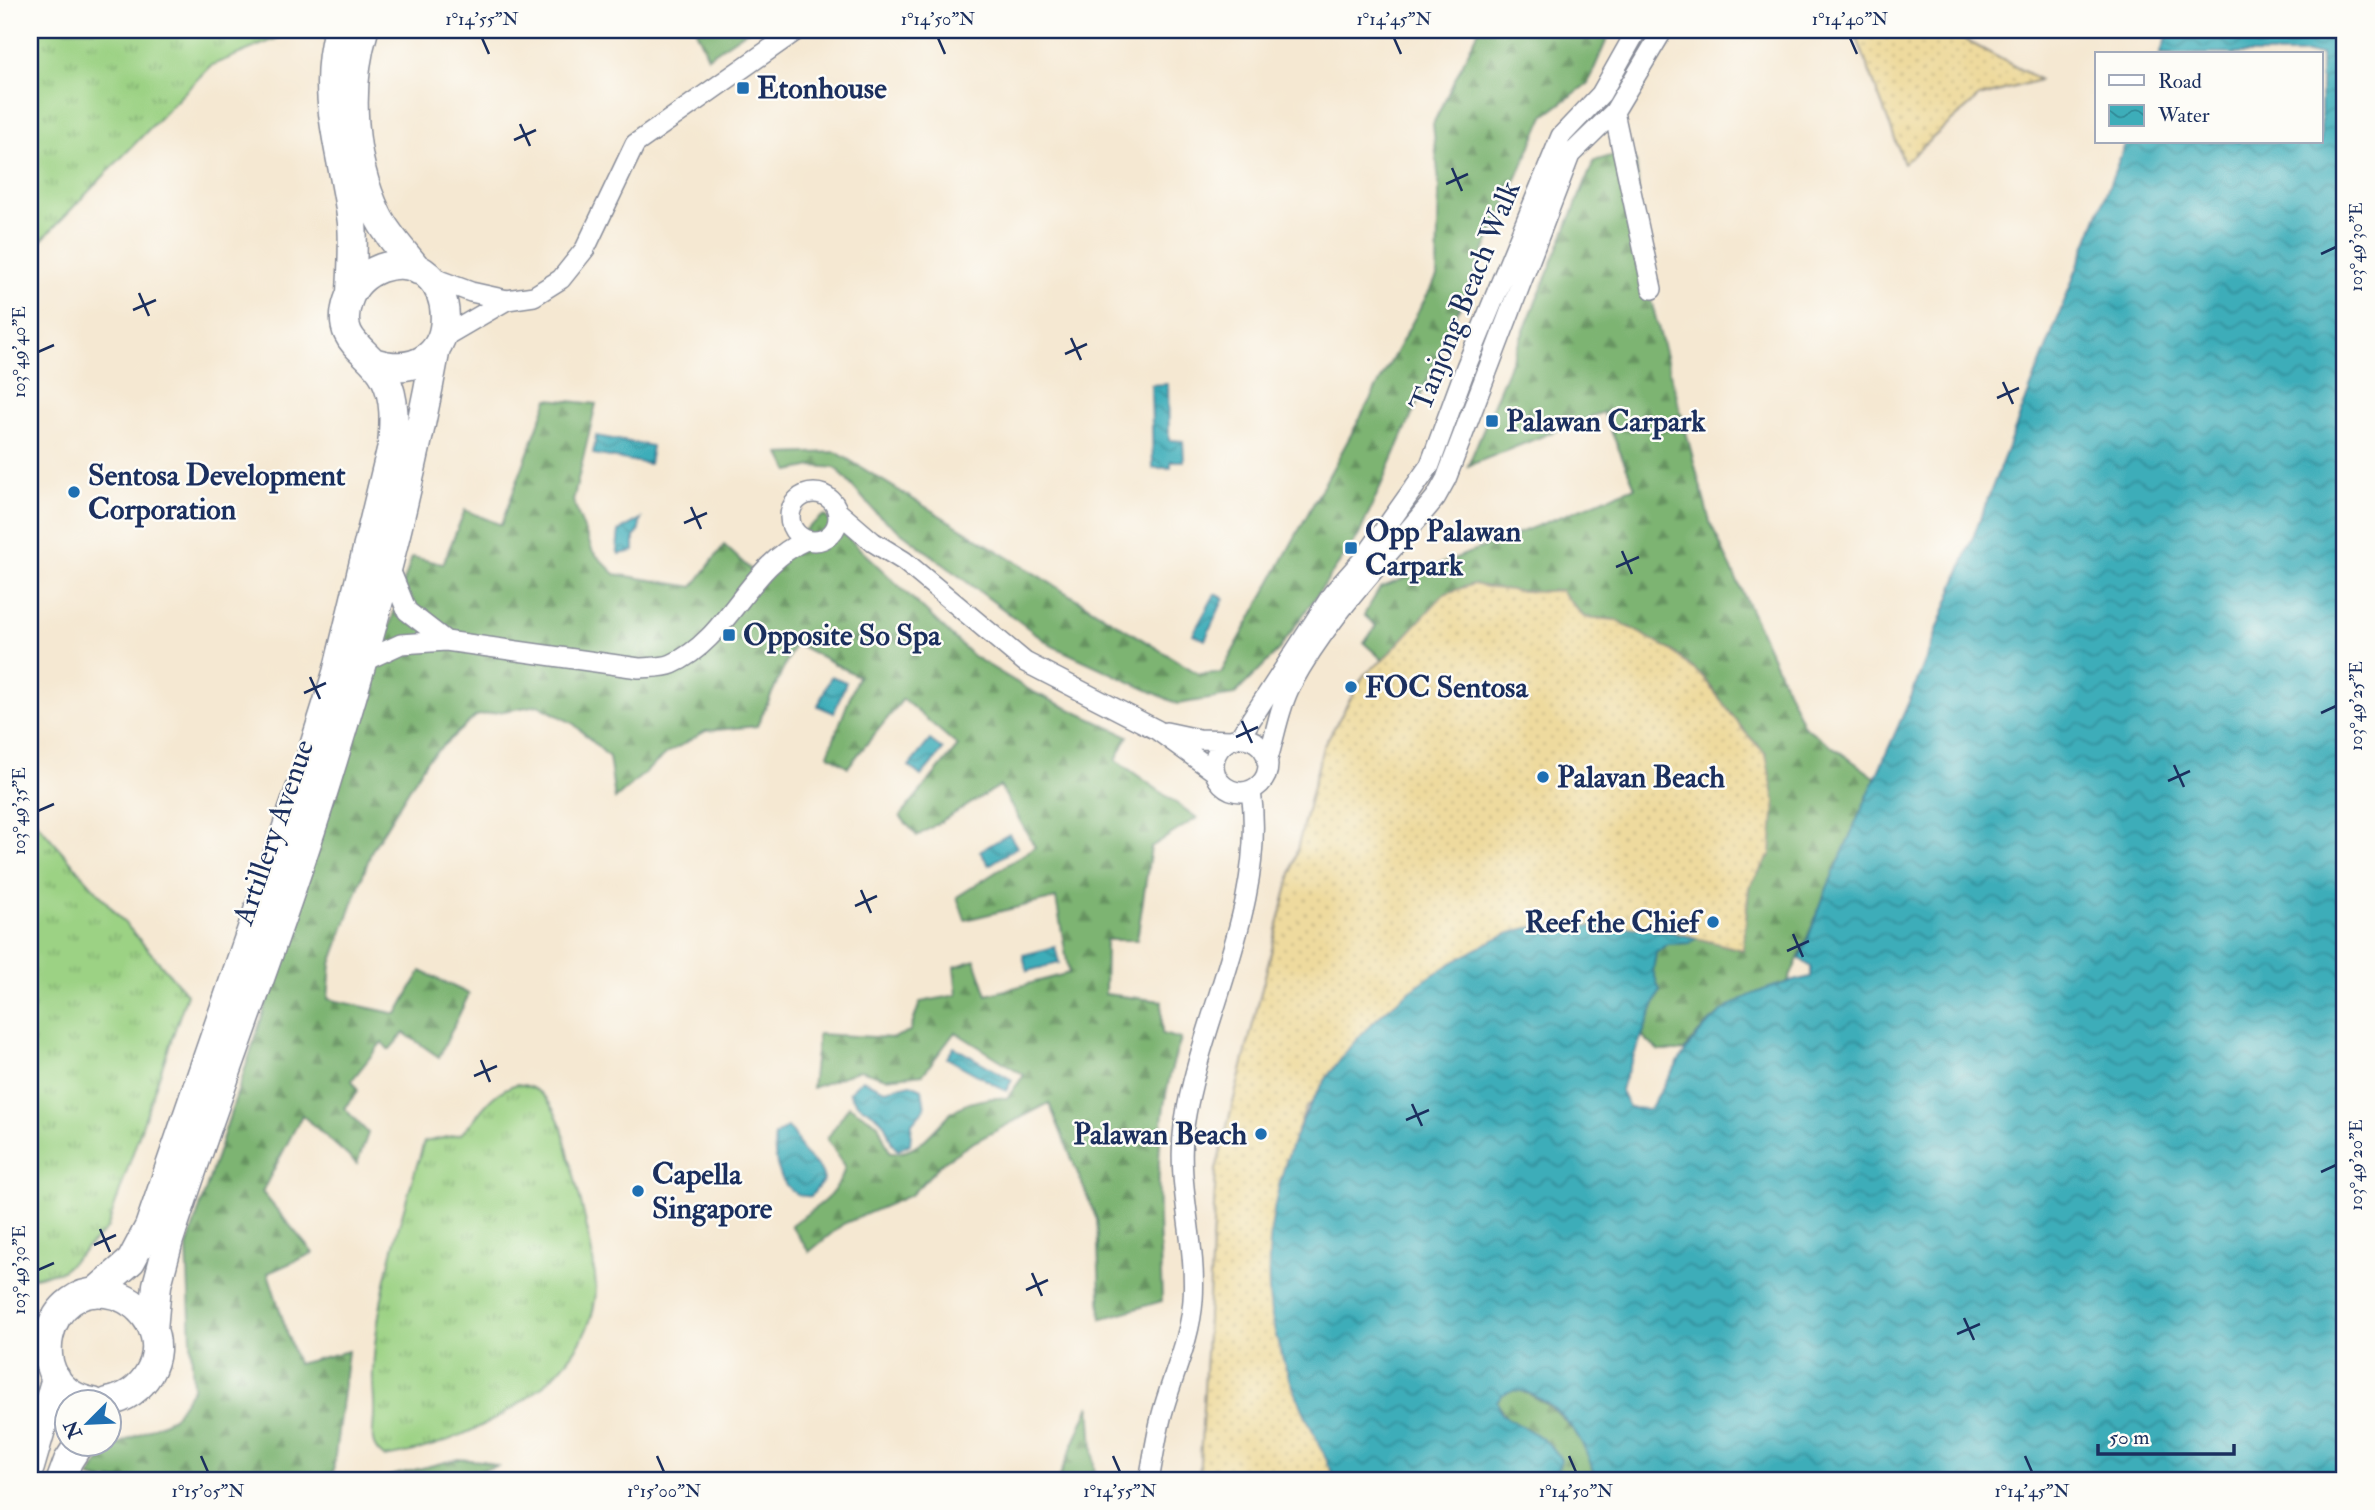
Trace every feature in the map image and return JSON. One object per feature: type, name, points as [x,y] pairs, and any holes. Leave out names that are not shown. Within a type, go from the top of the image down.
[{"type":"street","name":"Artillery Avenue","points":[[94,1293],[131,1261],[149,1227],[306,772],[337,673],[392,446],[394,422],[385,378],[373,362],[362,355],[348,333],[346,307],[351,293],[352,222],[331,115],[333,54],[338,30]]},
{"type":"street","name":"Artillery Avenue","points":[[153,1330],[157,1285],[169,1240],[330,772],[362,662],[415,453],[446,311],[436,286],[422,273],[377,214],[362,167],[354,112],[355,67],[364,30]]},
{"type":"street","points":[[351,293],[372,271],[403,266],[471,292],[507,300],[534,296],[561,279],[585,249],[635,144],[797,30]]},
{"type":"street","name":"Tanjong Beach Walk","points":[[1235,739],[1343,582],[1365,557],[1430,465],[1466,367],[1561,136],[1601,94],[1637,30]]},
{"type":"street","name":"Tanjong Beach Walk","points":[[1267,762],[1290,687],[1349,601],[1436,497],[1446,479],[1570,155],[1614,112],[1663,30]]},
{"type":"street","points":[[1614,112],[1652,289]]},
{"type":"street","points":[[373,362],[390,367],[407,366],[423,360],[439,343],[507,300]]},
{"type":"street","points":[[778,556],[790,524],[791,509],[800,497],[822,494],[873,542],[904,561],[1025,662],[1157,730],[1215,772]]},
{"type":"street","points":[[362,662],[401,644],[446,641],[639,668],[670,665],[706,638],[778,556],[806,540],[821,540],[828,536],[836,525],[837,511]]},
{"type":"street","points":[[790,524],[806,540]]},
{"type":"street","points":[[828,536],[873,542]]},
{"type":"street","points":[[387,562],[407,611],[446,641]]},
{"type":"street","points":[[1343,582],[1376,570]]},
{"type":"street","points":[[1157,730],[1199,738],[1235,739],[1255,742],[1267,762],[1264,779],[1251,790],[1233,791],[1219,780],[1215,772],[1214,764],[1219,750],[1235,739]]},
{"type":"street","points":[[1149,1480],[1161,1417],[1185,1345],[1192,1303],[1194,1272],[1183,1170],[1184,1126],[1195,1073],[1239,937],[1256,823],[1251,790]]},
{"type":"street","points":[[30,1467],[50,1329],[43,1317],[94,1293],[123,1298],[136,1306],[153,1330],[154,1361],[139,1388],[122,1395]]},
{"type":"street","points":[[44,1362],[68,1388]]},
{"type":"street","points":[[61,1480],[70,1458]]},
{"type":"green space","points":[[30,30],[297,30],[210,66],[30,252]]},
{"type":"green space","points":[[696,30],[748,30],[708,57]]},
{"type":"green space","points":[[1479,30],[1611,30],[1588,83],[1544,116],[1359,535],[1277,652],[1234,695],[1178,704],[1052,646],[877,514],[836,468],[813,466],[789,471],[780,454],[836,452],[1199,674],[1221,673],[1437,277],[1439,183],[1433,124]]},
{"type":"green space","points":[[1621,153],[1636,162],[1638,183],[1632,229],[1710,522],[1804,726],[1876,778],[1788,982],[1730,1007],[1706,1025],[1684,1051],[1659,1051],[1642,1036],[1660,991],[1653,971],[1656,953],[1668,944],[1690,943],[1696,938],[1743,950],[1749,887],[1771,854],[1766,754],[1745,732],[1703,677],[1672,651],[1616,620],[1584,617],[1560,590],[1536,593],[1498,590],[1473,584],[1444,594],[1383,660],[1364,643],[1376,626],[1364,615],[1380,588],[1635,487],[1603,412],[1468,466],[1594,161]]},
{"type":"green space","points":[[548,399],[596,404],[573,501],[593,552],[615,574],[693,587],[724,545],[752,571],[824,515],[973,656],[1033,692],[1128,736],[1116,760],[1197,818],[1151,847],[1137,940],[1106,940],[1105,994],[1162,1001],[1162,1034],[1181,1039],[1171,1070],[1161,1135],[1159,1201],[1162,1301],[1101,1319],[1097,1220],[1049,1103],[972,1143],[943,1162],[911,1195],[843,1224],[809,1252],[791,1225],[825,1200],[842,1177],[845,1166],[827,1139],[849,1106],[878,1124],[890,1153],[900,1153],[917,1146],[963,1105],[986,1099],[1007,1098],[1024,1075],[955,1032],[923,1074],[886,1078],[860,1070],[812,1088],[818,1034],[893,1038],[910,1031],[920,1002],[957,995],[954,967],[975,960],[987,995],[1069,973],[1056,898],[965,920],[957,897],[1035,847],[1000,786],[917,836],[900,816],[958,746],[903,699],[848,767],[828,754],[858,676],[795,643],[757,726],[706,731],[666,754],[615,799],[609,757],[574,724],[538,705],[476,716],[427,760],[372,850],[331,964],[328,999],[397,1014],[421,971],[469,994],[439,1057],[404,1033],[389,1050],[382,1042],[352,1080],[358,1091],[344,1108],[368,1133],[357,1164],[302,1115],[262,1192],[313,1253],[268,1273],[297,1364],[348,1351],[333,1472],[328,1480],[101,1480],[89,1477],[102,1458],[122,1458],[122,1442],[173,1418],[193,1388],[187,1247],[412,557],[443,564],[465,510],[501,525]]},
{"type":"green space","points":[[30,815],[187,994],[107,1229],[62,1271],[30,1278]]},
{"type":"green space","points":[[517,1084],[534,1089],[546,1098],[562,1128],[594,1264],[595,1301],[585,1332],[568,1360],[543,1385],[514,1407],[448,1440],[415,1451],[384,1457],[373,1443],[375,1342],[391,1255],[424,1142],[461,1134],[492,1099]]},
{"type":"green space","points":[[1513,1388],[1542,1402],[1567,1423],[1586,1450],[1594,1480],[1554,1480],[1555,1477],[1500,1408],[1497,1401],[1502,1393]]},
{"type":"green space","points":[[1090,1405],[1095,1480],[1058,1480]]},
{"type":"green space","points":[[457,1459],[483,1461],[497,1466],[443,1480],[375,1480]]},
{"type":"sand","points":[[1854,30],[1947,30],[2040,80],[1979,97],[1904,163]]},
{"type":"sand","name":"Palavan Beach","points":[[1473,584],[1516,591],[1560,590],[1584,617],[1616,620],[1672,651],[1703,677],[1745,732],[1766,754],[1775,801],[1771,854],[1749,887],[1743,950],[1661,929],[1306,1107],[1286,1162],[1273,1219],[1269,1293],[1283,1357],[1336,1480],[1199,1480],[1216,1170],[1323,747],[1364,675],[1383,660],[1444,594]]},
{"type":"water","points":[[2170,30],[2345,30],[2345,1480],[1594,1480],[1582,1443],[1563,1417],[1534,1396],[1513,1391],[1504,1393],[1497,1401],[1501,1414],[1542,1439],[1556,1452],[1561,1460],[1554,1480],[1336,1480],[1304,1413],[1285,1364],[1277,1340],[1269,1292],[1270,1241],[1278,1192],[1291,1146],[1311,1104],[1337,1064],[1368,1027],[1405,995],[1466,955],[1518,930],[1544,926],[1618,927],[1664,931],[1696,938],[1690,943],[1668,944],[1656,953],[1653,971],[1660,991],[1620,1090],[1629,1108],[1650,1109],[1696,1037],[1730,1006],[1778,985],[1811,977],[1811,967],[1800,959],[1827,888],[1911,697],[2125,144],[2322,144],[2322,52],[2161,52]]},
{"type":"water","points":[[1168,384],[1169,440],[1183,441],[1184,461],[1171,461],[1171,468],[1153,468],[1151,385]]},
{"type":"water","points":[[596,436],[652,446],[649,464],[593,454]]},
{"type":"water","points":[[641,519],[638,533],[634,537],[634,551],[619,554],[619,531]]},
{"type":"water","points":[[1215,594],[1224,598],[1205,640],[1193,634]]},
{"type":"water","points":[[831,676],[846,682],[834,713],[818,706]]},
{"type":"water","points":[[930,740],[943,750],[921,776],[909,766]]},
{"type":"water","points":[[1009,834],[1017,847],[989,865],[980,851]]},
{"type":"water","points":[[1055,947],[1059,963],[1027,971],[1023,955]]},
{"type":"water","points":[[954,1047],[1012,1080],[1006,1091],[947,1058]]},
{"type":"water","points":[[862,1080],[885,1090],[911,1084],[922,1089],[925,1108],[912,1123],[910,1144],[898,1150],[892,1144],[882,1121],[852,1098],[849,1092]]},
{"type":"water","points":[[787,1127],[803,1152],[823,1175],[824,1180],[811,1196],[792,1191],[777,1165],[775,1136]]},
{"type":"place","name":"Etonhouse","points":[[743,88]]},
{"type":"place","name":"Palawan Carpark","points":[[1492,421]]},
{"type":"place","name":"Sentosa Development Corporation","points":[[74,492]]},
{"type":"place","name":"Opp Palawan Carpark","points":[[1351,548]]},
{"type":"place","name":"Opposite So Spa","points":[[729,635]]},
{"type":"place","name":"FOC Sentosa","points":[[1351,687]]},
{"type":"place","name":"Palavan Beach","points":[[1543,777]]},
{"type":"place","name":"Reef the Chief","points":[[1713,922]]},
{"type":"place","name":"Palawan Beach","points":[[1261,1134]]},
{"type":"place","name":"Capella Singapore","points":[[638,1191]]}]
